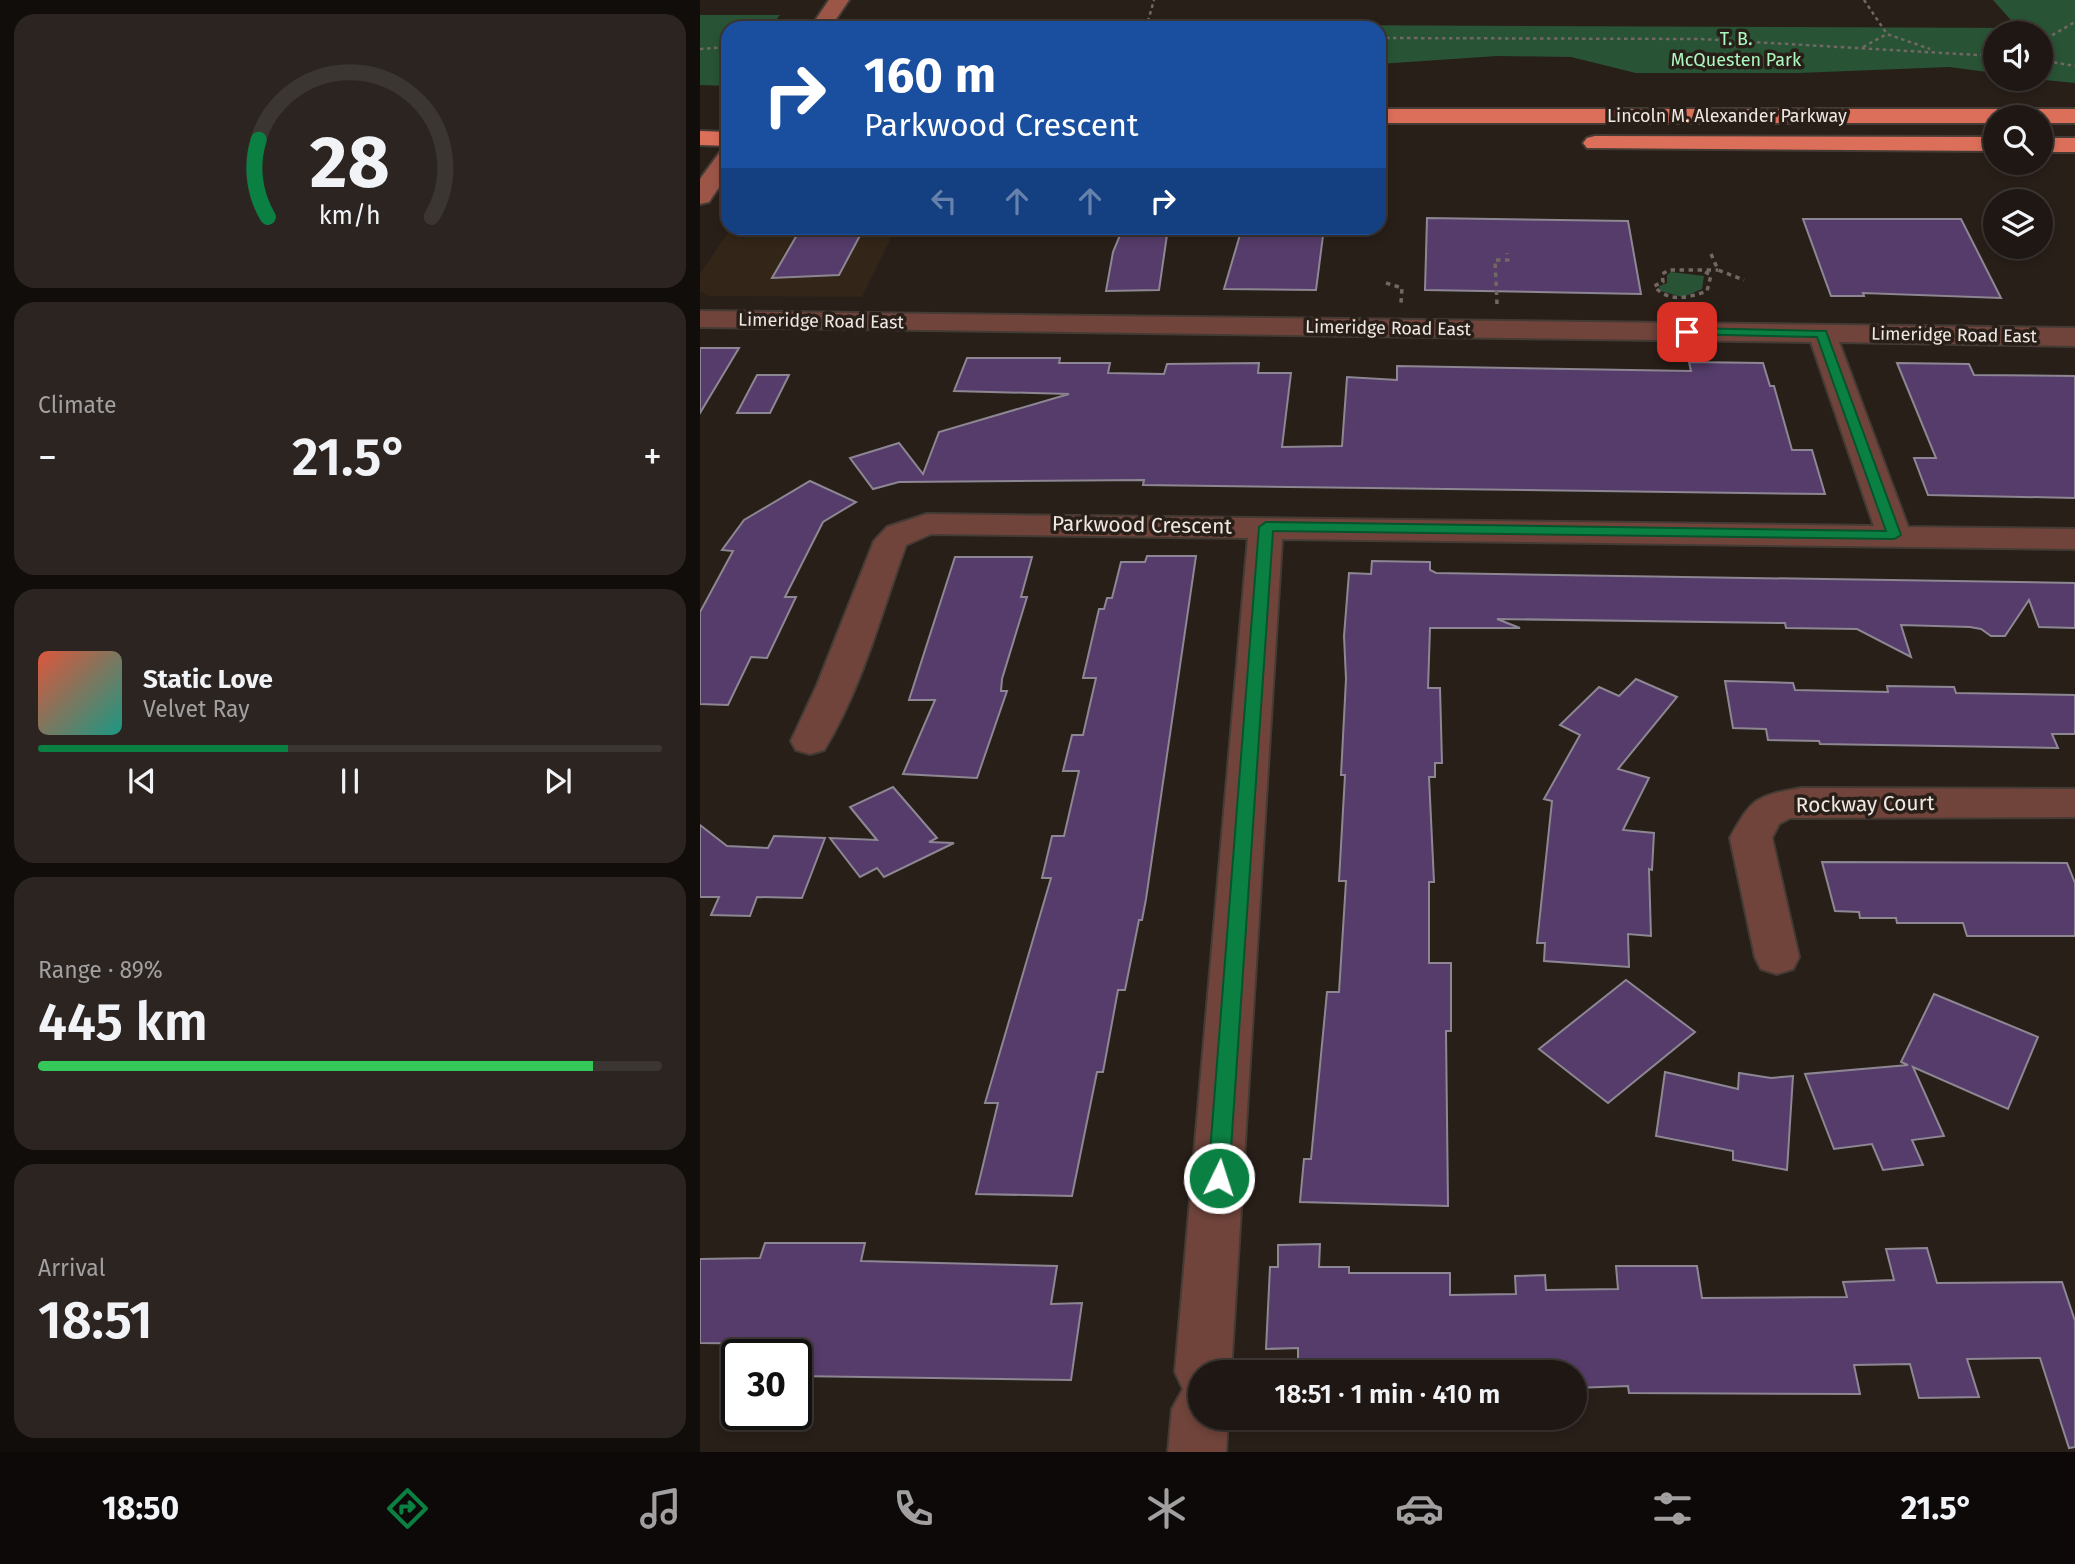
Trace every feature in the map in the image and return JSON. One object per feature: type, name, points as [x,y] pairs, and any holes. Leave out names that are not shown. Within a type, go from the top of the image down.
[{"type":"highway","name":"Lincoln M. Alexander Parkway","points":[[1386,116],[2075,115]]},
{"type":"highway","points":[[700,138],[721,139]]},
{"type":"highway","name":"Lincoln M. Alexander Parkway","points":[[1570,143],[1983,145]]},
{"type":"highway","points":[[2053,145],[2075,145]]},
{"type":"main road","points":[[825,21],[839,0]]},
{"type":"main road","points":[[700,197],[721,166]]},
{"type":"street","name":"Limeridge Road East","points":[[700,319],[2075,337]]},
{"type":"street","points":[[1822,334],[1894,535]]},
{"type":"street","name":"Parkwood Crescent","points":[[810,741],[836,685],[891,541],[899,534],[928,524],[2075,539]]},
{"type":"street","points":[[1204,1360],[1266,527]]},
{"type":"street","name":"Rockway Court","points":[[1777,957],[1751,838],[1763,815],[1779,806],[1801,802],[2075,803]]},
{"type":"street","points":[[1197,1452],[1199,1430]]},
{"type":"path","points":[[1148,21],[1154,0]]},
{"type":"path","points":[[1864,0],[1887,34],[1937,52]]},
{"type":"path","points":[[2053,35],[2075,23]]},
{"type":"path","points":[[1863,47],[1887,34]]},
{"type":"path","points":[[1386,38],[1701,38],[1983,54]]},
{"type":"path","points":[[700,49],[721,48]]},
{"type":"path","points":[[2053,62],[2075,66]]},
{"type":"path","points":[[1498,329],[1495,260],[1508,260],[1507,253]]},
{"type":"path","points":[[1711,254],[1718,270]]},
{"type":"path","points":[[1705,272],[1712,275],[1707,291],[1688,298],[1670,298],[1654,286],[1663,282],[1662,274],[1669,270],[1718,270],[1744,280]]},
{"type":"shaded area","points":[[726,235],[893,235],[862,297],[709,296],[700,291],[700,274]]},
{"type":"green space","name":"T. B. McQuesten Park","points":[[1993,0],[2075,0],[2075,83],[2053,81],[2053,21],[2012,21]]},
{"type":"green space","points":[[700,15],[780,15],[775,21],[721,21],[721,86],[700,85]]},
{"type":"green space","name":"T. B. McQuesten Park","points":[[1386,25],[1983,28],[1983,71],[1949,67],[1798,73],[1636,73],[1571,57],[1497,56],[1386,64]]},
{"type":"green space","points":[[1671,272],[1704,276],[1702,289],[1683,297],[1660,291],[1659,286],[1667,283],[1667,275]]},
{"type":"building","points":[[1427,218],[1628,221],[1641,294],[1425,290]]},
{"type":"building","points":[[1803,219],[1961,219],[2001,298],[1863,293],[1864,296],[1831,296]]},
{"type":"building","points":[[797,235],[860,235],[839,275],[772,278]]},
{"type":"building","points":[[1120,235],[1167,235],[1159,290],[1106,291],[1113,252]]},
{"type":"building","points":[[1240,235],[1323,235],[1316,290],[1224,289]]},
{"type":"building","points":[[700,348],[739,348],[700,413]]},
{"type":"building","points":[[967,358],[1060,358],[1059,363],[1110,363],[1108,373],[1164,374],[1167,364],[1259,363],[1258,373],[1291,373],[1282,447],[1342,446],[1347,377],[1397,380],[1397,366],[1691,371],[1689,362],[1763,363],[1770,386],[1774,386],[1792,450],[1812,450],[1825,494],[1143,485],[1144,480],[899,482],[873,489],[850,458],[899,443],[923,474],[939,432],[1069,394],[954,391]]},
{"type":"building","points":[[1897,363],[1969,364],[1974,375],[2075,376],[2075,498],[1928,495],[1914,458],[1936,458]]},
{"type":"building","points":[[757,375],[789,375],[770,413],[737,413]]},
{"type":"building","points":[[810,481],[856,502],[823,522],[785,597],[796,597],[767,658],[751,657],[728,705],[700,704],[700,612],[733,551],[722,550],[744,520]]},
{"type":"building","points":[[1147,556],[1196,556],[1142,920],[1139,920],[1125,990],[1118,990],[1103,1072],[1097,1072],[1072,1196],[976,1194],[998,1103],[985,1103],[1051,878],[1042,878],[1052,836],[1064,836],[1079,771],[1063,771],[1072,735],[1083,735],[1096,678],[1083,678],[1099,609],[1104,609],[1107,598],[1112,598],[1121,562],[1145,562]]},
{"type":"building","points":[[955,557],[1032,557],[1021,597],[1027,597],[1002,679],[1001,691],[1007,691],[977,778],[903,774],[935,700],[909,700]]},
{"type":"building","points":[[1372,561],[1430,562],[1430,570],[1436,573],[2075,583],[2075,628],[2039,627],[2029,600],[2005,636],[1991,636],[1981,629],[1970,627],[1901,625],[1911,657],[1857,629],[1786,628],[1785,623],[1497,619],[1520,628],[1430,628],[1428,688],[1440,688],[1442,763],[1435,763],[1435,777],[1429,777],[1434,882],[1429,882],[1429,963],[1451,963],[1451,1031],[1446,1031],[1448,1206],[1300,1202],[1304,1159],[1311,1159],[1327,992],[1339,992],[1346,881],[1339,881],[1345,775],[1341,775],[1346,679],[1344,636],[1349,573],[1371,574]]},
{"type":"building","points":[[1636,679],[1677,697],[1618,769],[1649,778],[1623,830],[1654,833],[1652,870],[1649,869],[1651,936],[1628,934],[1629,967],[1544,961],[1545,943],[1537,943],[1552,801],[1544,799],[1580,735],[1560,725],[1599,687],[1619,696]]},
{"type":"building","points":[[1725,681],[1793,683],[1795,690],[1888,692],[1887,686],[1954,687],[1956,693],[2075,695],[2075,734],[2052,734],[2058,748],[1820,744],[1819,741],[1768,740],[1766,729],[1733,728]]},
{"type":"building","points":[[893,787],[937,838],[929,842],[954,843],[884,877],[877,868],[860,877],[830,838],[877,840],[850,807]]},
{"type":"building","points":[[700,825],[727,846],[768,848],[774,836],[825,838],[802,898],[757,897],[750,916],[711,915],[719,897],[700,897]]},
{"type":"building","points":[[1822,862],[2067,863],[2075,883],[2075,936],[1967,936],[1963,923],[1897,923],[1896,918],[1860,918],[1859,912],[1835,911]]},
{"type":"building","points":[[1626,980],[1695,1032],[1608,1103],[1539,1049]]},
{"type":"building","points":[[1934,994],[2038,1037],[2008,1109],[1913,1067],[1944,1136],[1912,1140],[1923,1165],[1883,1170],[1872,1144],[1834,1149],[1805,1074],[1908,1065],[1901,1062]]},
{"type":"building","points":[[1665,1072],[1738,1089],[1739,1073],[1771,1078],[1793,1076],[1787,1170],[1733,1160],[1733,1151],[1656,1136]]},
{"type":"building","points":[[765,1243],[865,1243],[861,1261],[1057,1266],[1051,1304],[1082,1303],[1071,1380],[812,1376],[812,1339],[721,1339],[721,1343],[700,1343],[700,1259],[760,1258]]},
{"type":"building","points":[[1320,1244],[1319,1267],[1349,1267],[1349,1273],[1450,1273],[1450,1295],[1516,1294],[1515,1276],[1545,1275],[1546,1290],[1618,1289],[1616,1266],[1697,1266],[1702,1298],[1847,1297],[1843,1282],[1894,1280],[1886,1249],[1927,1248],[1937,1283],[2062,1282],[2075,1321],[2075,1447],[2069,1448],[2040,1358],[1967,1359],[1979,1397],[1919,1398],[1910,1364],[1854,1365],[1860,1394],[1629,1393],[1628,1386],[1587,1388],[1587,1360],[1298,1360],[1298,1348],[1266,1349],[1270,1267],[1278,1267],[1278,1245]]},
{"type":"route","points":[[1219,1178],[1266,527],[1894,535],[1822,334],[1687,332]]}]
